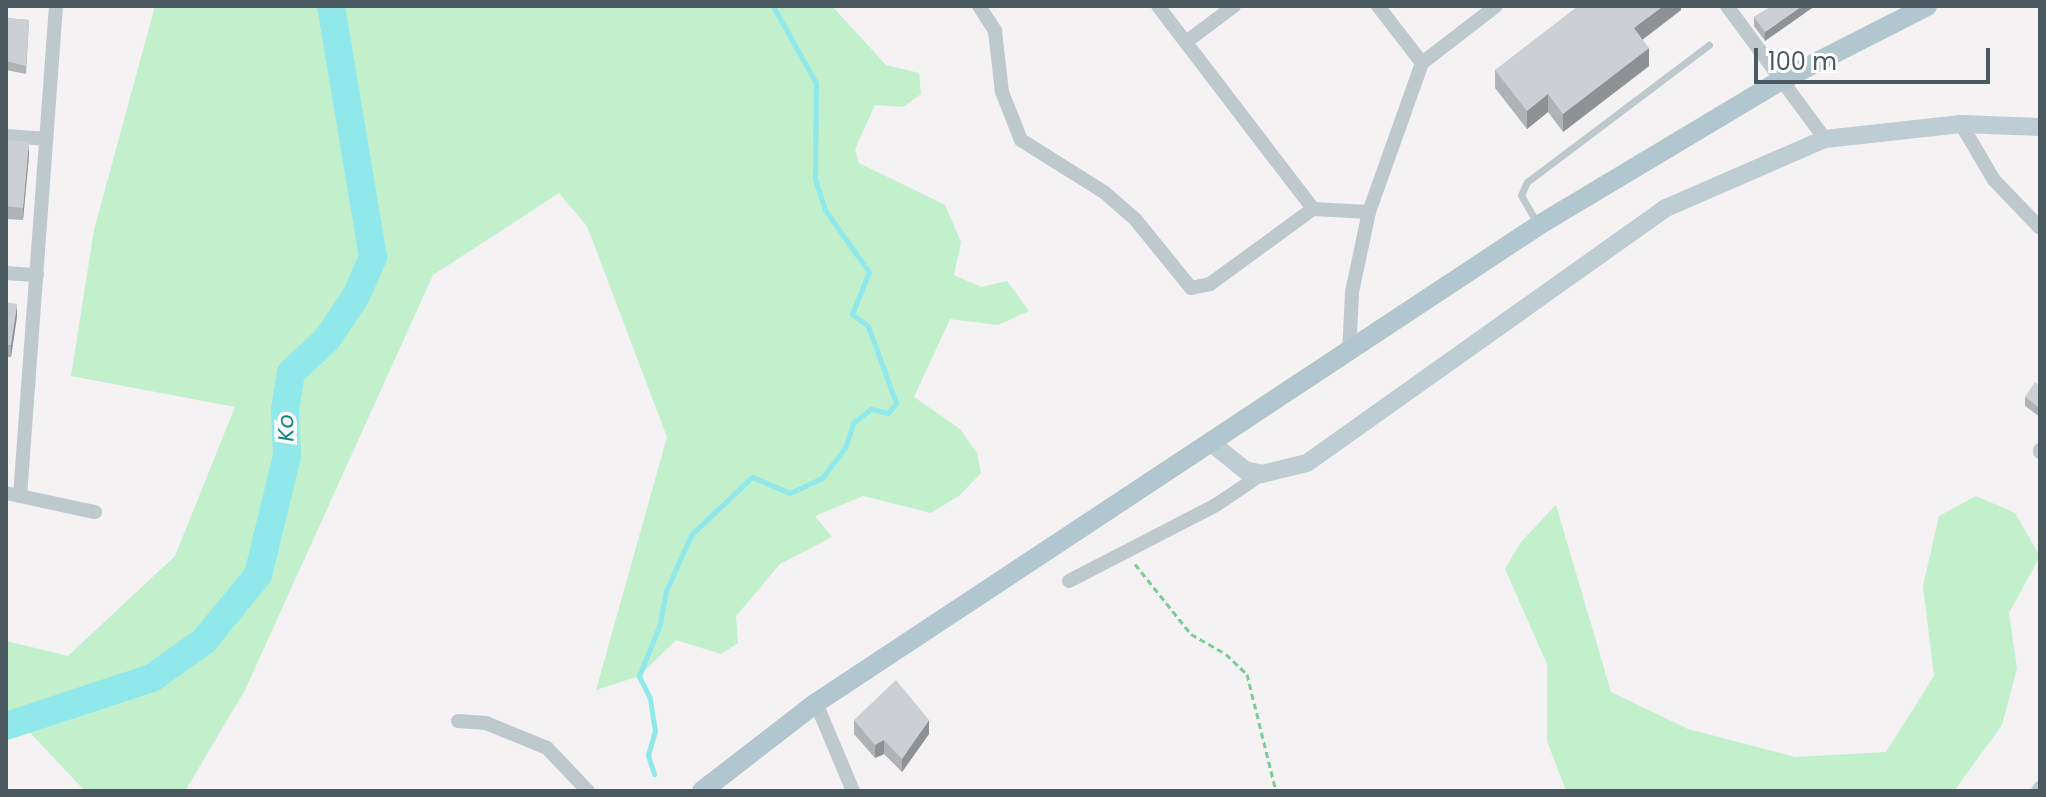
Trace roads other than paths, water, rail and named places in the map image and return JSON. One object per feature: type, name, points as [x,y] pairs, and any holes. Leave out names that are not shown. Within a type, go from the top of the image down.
[{"type":"main road","points":[[702,791],[816,703],[1210,442],[1349,354],[1539,225],[1780,81],[1927,6]]},
{"type":"street","points":[[56,6],[37,275],[13,494],[95,512]]},
{"type":"street","points":[[979,6],[995,31],[1002,92],[1021,140],[1104,192],[1135,219],[1191,288],[1210,284],[1313,209],[1369,212]]},
{"type":"street","points":[[1158,6],[1313,209]]},
{"type":"street","points":[[1186,42],[1234,6]]},
{"type":"street","points":[[1378,6],[1422,63]]},
{"type":"street","points":[[1349,354],[1352,292],[1369,212],[1422,63],[1496,6]]},
{"type":"street","points":[[1727,6],[1825,139]]},
{"type":"street","points":[[1961,124],[1994,180],[2040,228]]},
{"type":"street","points":[[1069,581],[1125,549],[1216,505],[1262,474],[1307,463],[1336,445],[1666,208],[1825,139],[1961,124],[2040,127]]},
{"type":"street","points":[[6,136],[45,139]]},
{"type":"street","points":[[6,273],[37,275]]},
{"type":"street","points":[[1210,442],[1245,470],[1262,474]]},
{"type":"street","points":[[816,703],[854,790]]},
{"type":"street","points":[[458,721],[486,723],[547,748],[588,791]]},
{"type":"lane","points":[[1539,225],[1521,195],[1527,182],[1709,45]]},
{"type":"waterway","name":"Ko","points":[[6,726],[152,678],[204,641],[258,575],[287,456],[285,410],[291,373],[327,339],[356,296],[373,257],[331,6]]},
{"type":"waterway","points":[[654,774],[648,755],[655,731],[650,698],[639,676],[660,624],[666,591],[691,535],[752,477],[790,493],[822,478],[845,448],[853,423],[871,409],[888,413],[896,403],[868,326],[852,314],[869,272],[825,210],[815,179],[816,83],[773,6]]}]
